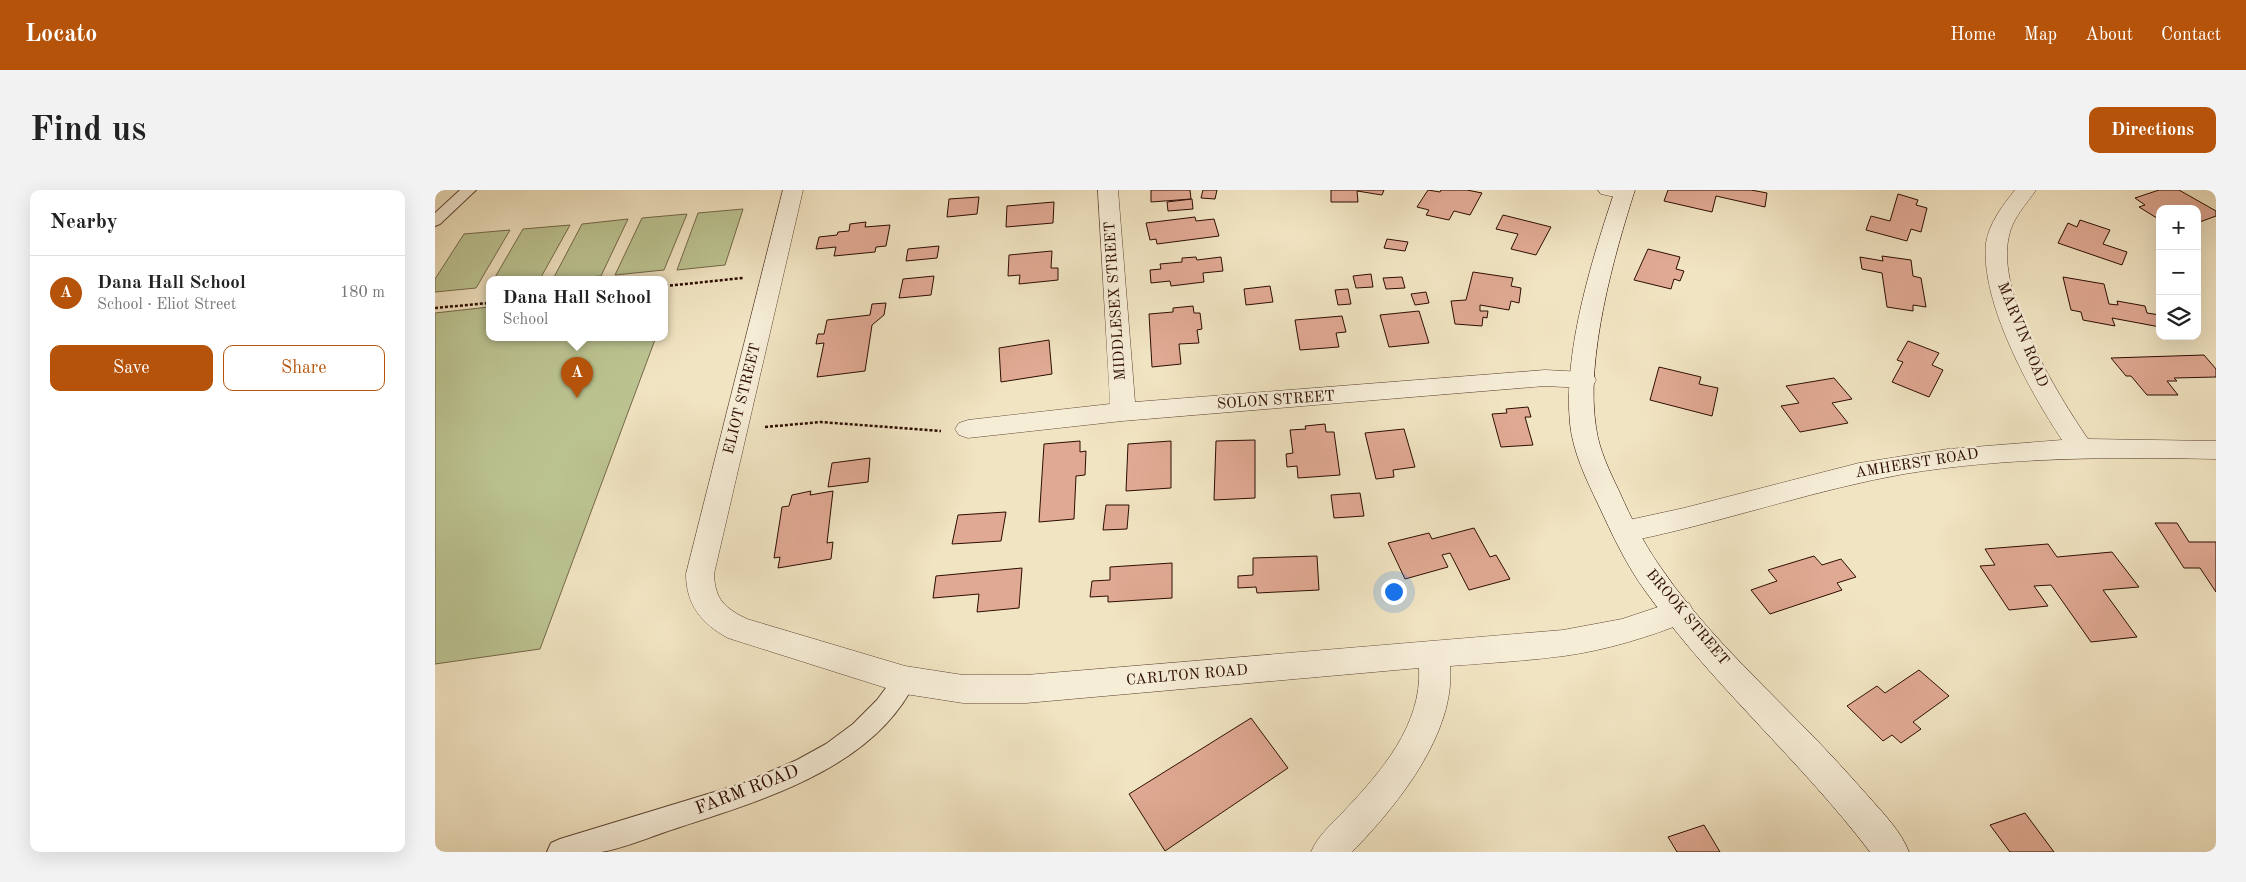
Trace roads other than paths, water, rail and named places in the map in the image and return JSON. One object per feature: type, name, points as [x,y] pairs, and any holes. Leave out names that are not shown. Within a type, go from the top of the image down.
[{"type":"street","name":"ELIOT STREET","points":[[707,607],[702,596],[700,574],[793,190]]},
{"type":"street","name":"MIDDLESEX STREET","points":[[1108,190],[1123,401],[1122,412]]},
{"type":"street","name":"MARVIN ROAD","points":[[2026,190],[2011,210],[2001,230],[1996,253],[1999,277],[2014,324],[2048,398],[2080,448]]},
{"type":"street","name":"BROOK STREET","points":[[1619,191],[1597,291],[1584,380],[1582,420],[1600,479],[1625,531],[1655,583],[1829,777],[1893,852]]},
{"type":"street","name":"SOLON STREET","points":[[968,429],[1122,412],[1545,378],[1584,380]]},
{"type":"street","name":"AMHERST ROAD","points":[[1625,531],[1679,521],[1802,486],[1885,468],[1960,455],[2080,448],[2216,450]]},
{"type":"street","name":"CARLTON ROAD","points":[[707,607],[715,616],[739,629],[905,680],[963,689],[1026,690],[1433,655],[1593,638],[1637,628],[1679,612]]},
{"type":"street","points":[[1328,852],[1373,804],[1395,774],[1423,728],[1431,709],[1435,691],[1436,673],[1433,655]]},
{"type":"lane","points":[[435,221],[469,190]]},
{"type":"lane","name":"FARM ROAD","points":[[560,852],[744,796],[802,771],[858,735],[880,716],[905,680]]},
{"type":"place","name":"Dana Hall School","points":[[577,398]]}]
